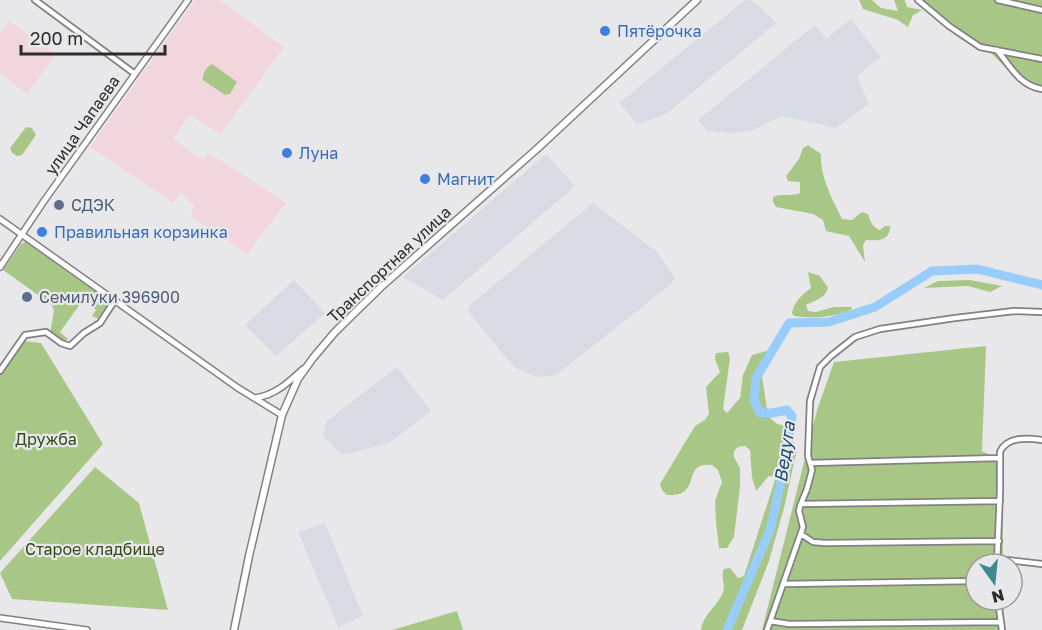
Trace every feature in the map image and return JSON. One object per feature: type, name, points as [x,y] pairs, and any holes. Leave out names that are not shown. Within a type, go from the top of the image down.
[{"type":"main road","name":"Транспортная улица","points":[[234,630],[282,415],[298,379],[308,364],[335,332],[381,287],[538,148],[697,0]]},
{"type":"street","points":[[35,0],[135,74]]},
{"type":"street","name":"улица Чапаева","points":[[0,267],[188,0]]},
{"type":"street","points":[[918,0],[949,26],[980,47],[1042,59]]},
{"type":"street","points":[[998,0],[1042,10]]},
{"type":"street","points":[[997,50],[1022,81],[1042,89]]},
{"type":"street","points":[[0,219],[254,398],[282,415]]},
{"type":"street","points":[[0,371],[25,335],[46,332],[61,343],[70,346],[100,323],[115,300]]},
{"type":"street","points":[[767,630],[803,527],[799,512],[812,470],[808,456],[810,401],[820,367],[855,337],[880,329],[955,318],[1014,312],[1042,312]]},
{"type":"street","points":[[254,398],[266,396],[278,390],[308,364]]},
{"type":"street","points":[[998,552],[999,458],[1002,446],[1020,439],[1042,440]]},
{"type":"street","points":[[810,463],[999,458]]},
{"type":"street","points":[[801,504],[1000,501]]},
{"type":"street","points":[[801,534],[813,542],[825,543],[999,540]]},
{"type":"street","points":[[1024,563],[1042,564]]},
{"type":"street","points":[[783,584],[964,581]]},
{"type":"street","points":[[1000,612],[1002,630]]},
{"type":"street","points":[[0,618],[87,630]]},
{"type":"street","points":[[770,621],[789,624],[1001,622]]},
{"type":"shaded area","points":[[195,0],[220,0],[284,47],[220,135],[190,115],[173,139],[203,160],[209,153],[286,203],[247,254],[191,216],[194,206],[181,192],[173,203],[90,147]]},
{"type":"shaded area","points":[[745,0],[760,7],[776,23],[665,115],[637,124],[619,103]]},
{"type":"shaded area","points":[[851,19],[881,57],[857,76],[869,104],[836,128],[782,116],[751,131],[730,133],[707,131],[698,120],[815,25],[826,39]]},
{"type":"shaded area","points":[[9,21],[56,54],[27,94],[0,74],[0,34]]},
{"type":"shaded area","points":[[546,154],[575,186],[443,300],[403,277]]},
{"type":"shaded area","points":[[593,203],[657,252],[675,278],[670,285],[556,375],[537,377],[514,367],[469,313],[468,307]]},
{"type":"shaded area","points":[[294,280],[325,313],[276,356],[245,325]]},
{"type":"shaded area","points":[[397,367],[431,411],[389,443],[342,455],[323,436],[326,422]]},
{"type":"shaded area","points":[[325,523],[363,616],[338,627],[298,532]]},
{"type":"green space","points":[[859,0],[872,0],[881,8],[898,11],[894,0],[905,0],[907,7],[922,10],[913,15],[908,27],[898,20],[863,9]]},
{"type":"green space","points":[[921,0],[1042,0],[1042,87],[1036,87],[1008,70],[990,52],[951,25]]},
{"type":"green space","points":[[212,64],[237,82],[230,94],[225,95],[203,80],[205,71]]},
{"type":"green space","points":[[26,127],[32,128],[36,135],[22,155],[17,156],[10,148]]},
{"type":"green space","points":[[808,145],[821,154],[822,171],[842,219],[852,220],[862,212],[868,214],[877,229],[890,226],[886,237],[879,240],[866,240],[863,245],[865,262],[849,236],[826,231],[823,220],[813,214],[776,207],[773,202],[773,197],[776,196],[800,193],[800,182],[788,181],[786,176],[799,159],[803,148]]},
{"type":"green space","points":[[30,242],[110,300],[111,304],[101,320],[92,316],[96,310],[83,300],[60,332],[68,339],[62,343],[50,333],[54,311],[52,305],[3,270],[21,244]]},
{"type":"green space","points":[[808,272],[820,276],[828,288],[822,297],[806,305],[808,311],[816,312],[834,307],[852,307],[851,310],[823,317],[794,316],[792,313],[797,302],[811,288]]},
{"type":"green space","points":[[970,280],[1002,286],[990,292],[968,286],[924,288],[938,281]]},
{"type":"green space","name":"Дружба","points":[[24,341],[41,343],[103,444],[0,561],[0,376]]},
{"type":"green space","points":[[986,346],[982,451],[1002,461],[1003,552],[964,552],[964,612],[1003,612],[1004,630],[762,630],[817,410],[834,362]]},
{"type":"green space","points":[[770,350],[766,356],[762,376],[768,416],[777,424],[786,426],[797,449],[784,508],[769,561],[742,630],[701,630],[702,624],[723,592],[724,569],[730,568],[738,578],[744,576],[776,477],[769,476],[756,491],[752,477],[750,450],[745,446],[738,447],[734,451],[734,457],[740,468],[740,486],[734,537],[727,548],[719,548],[716,522],[715,501],[722,482],[718,470],[712,465],[702,465],[697,468],[685,491],[678,494],[667,495],[660,484],[695,426],[705,420],[709,414],[706,387],[720,372],[715,359],[716,353],[728,352],[730,358],[723,409],[727,413],[740,398],[743,375],[752,355]]},
{"type":"green space","name":"Старое кладбище","points":[[95,467],[139,503],[168,610],[12,599],[0,573]]},
{"type":"green space","points":[[457,611],[463,630],[392,630]]},
{"type":"waterway","name":"Ведуга","points":[[727,630],[770,530],[783,473],[792,416],[787,410],[760,413],[754,400],[756,378],[789,323],[829,322],[875,307],[932,271],[977,269],[1042,285]]},
{"type":"place","name":"Пятёрочка","points":[[605,31]]},
{"type":"place","name":"Луна","points":[[287,153]]},
{"type":"place","name":"Магнит","points":[[425,179]]},
{"type":"place","name":"СДЭК","points":[[59,205]]},
{"type":"place","name":"Правильная корзинка","points":[[42,232]]},
{"type":"place","name":"Семилуки 396900","points":[[27,297]]}]
